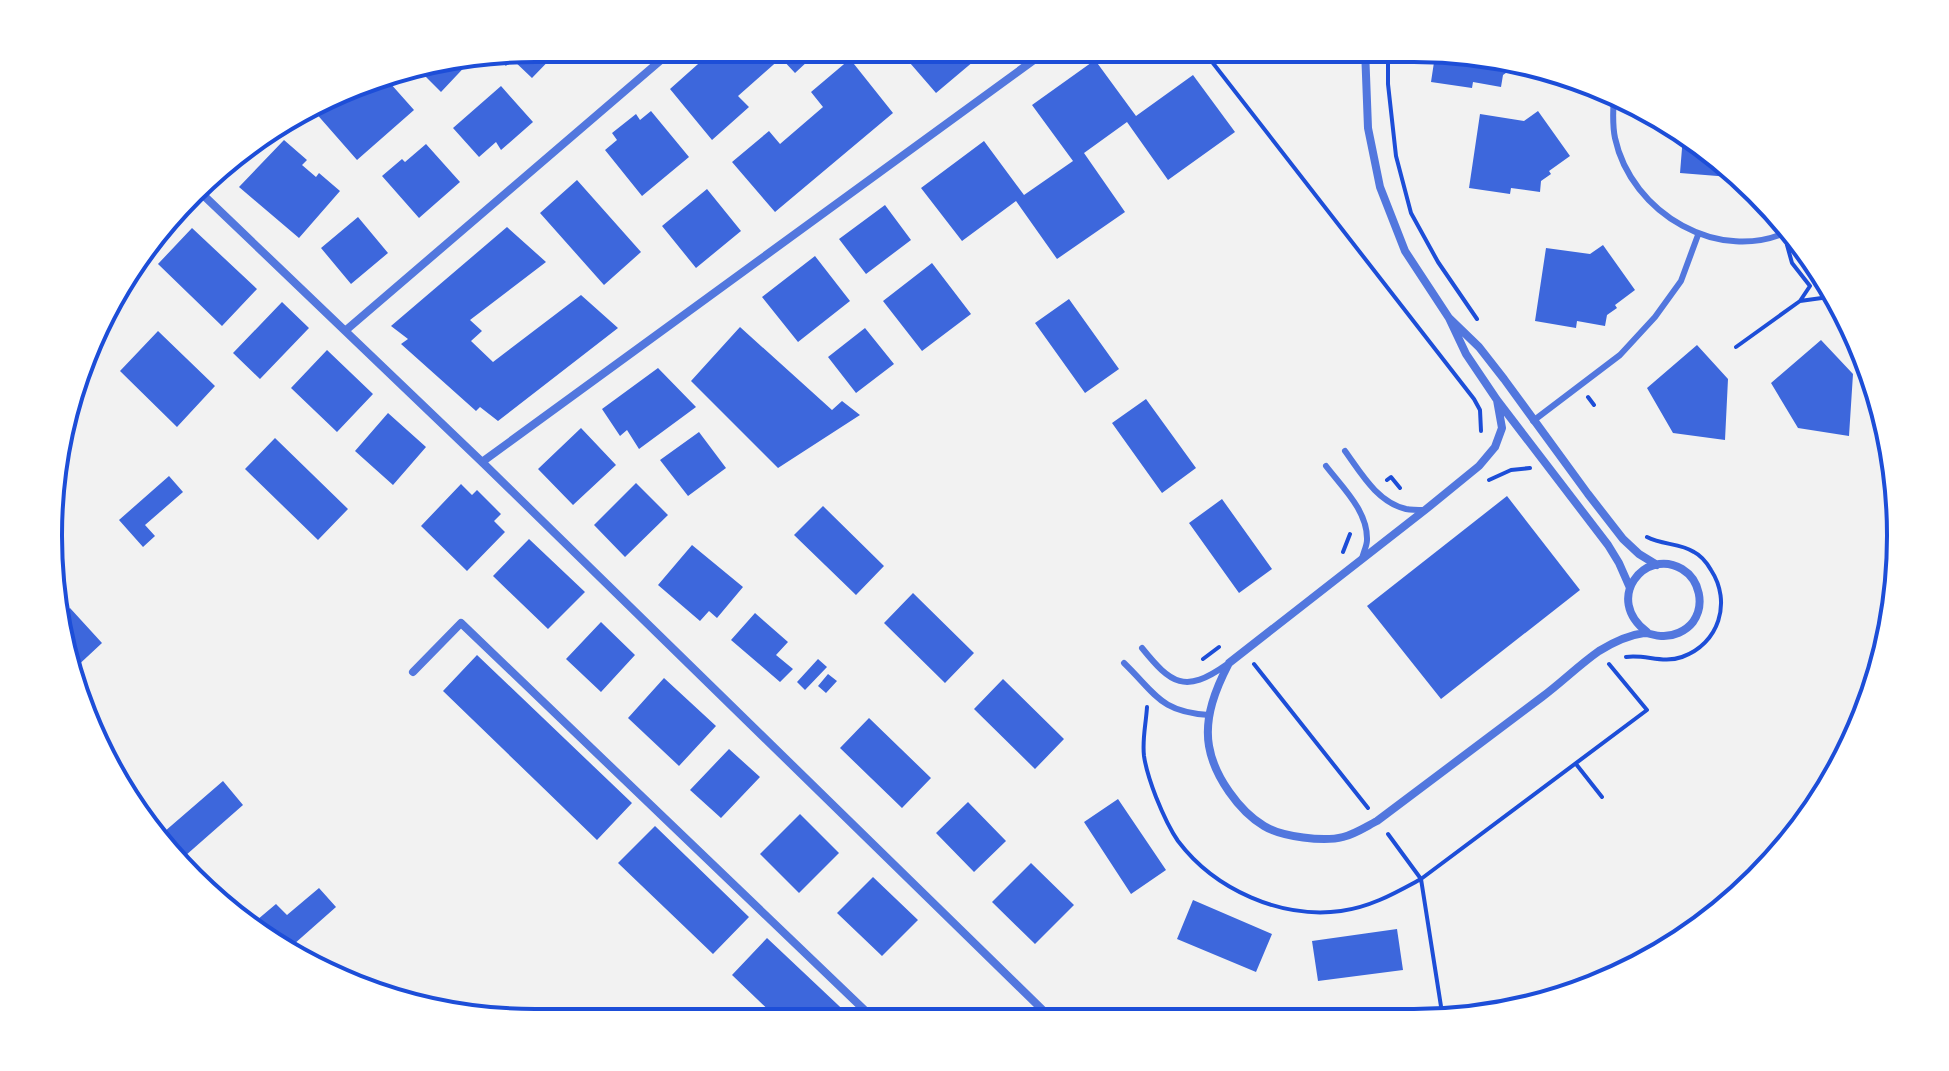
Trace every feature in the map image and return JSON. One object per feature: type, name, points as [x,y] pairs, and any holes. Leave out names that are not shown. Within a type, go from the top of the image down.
[{"type":"street","points":[[345,331],[659,62]]},
{"type":"street","points":[[482,462],[1031,62]]},
{"type":"street","points":[[1365,62],[1368,128],[1380,187],[1405,251],[1449,318],[1466,354],[1497,400],[1608,545],[1630,588]]},
{"type":"street","points":[[205,197],[482,462],[1041,1009]]},
{"type":"street","points":[[1449,318],[1479,347],[1623,539],[1657,565]]},
{"type":"street","points":[[1497,400],[1502,428],[1495,447],[1479,466],[1229,663],[1216,688],[1209,715],[1208,744],[1215,769],[1236,801],[1265,827],[1302,838],[1345,836],[1377,821],[1600,651],[1647,632]]},
{"type":"street","points":[[1670,564],[1681,569],[1698,587],[1698,612],[1692,623],[1671,636],[1647,632],[1631,617],[1630,588],[1636,577],[1657,565],[1670,564]]},
{"type":"street","points":[[413,672],[461,623],[863,1009]]},
{"type":"lane","points":[[1613,107],[1615,138],[1623,162],[1638,187],[1674,222],[1698,235],[1745,243],[1766,241],[1779,235]]},
{"type":"lane","points":[[1533,421],[1620,355],[1655,317],[1681,281],[1698,235]]},
{"type":"lane","points":[[1345,451],[1384,499],[1404,509],[1425,510]]},
{"type":"lane","points":[[1326,466],[1356,504],[1362,517],[1367,539],[1362,559]]},
{"type":"lane","points":[[1142,648],[1174,681],[1207,679],[1229,663]]},
{"type":"lane","points":[[1124,663],[1167,706],[1190,714],[1209,715]]},
{"type":"path","points":[[1212,62],[1474,399],[1480,410],[1481,433]]},
{"type":"path","points":[[1736,347],[1800,301],[1810,286],[1792,263],[1790,248]]},
{"type":"path","points":[[1800,301],[1822,297]]},
{"type":"path","points":[[1490,480],[1526,467],[1538,471]]},
{"type":"path","points":[[1391,477],[1400,488],[1412,493]]},
{"type":"path","points":[[1332,560],[1344,551],[1350,534],[1348,521]]},
{"type":"path","points":[[1196,664],[1221,646]]},
{"type":"path","points":[[1147,707],[1144,758],[1162,813],[1178,841],[1217,877],[1269,905],[1289,910],[1340,911],[1386,898],[1421,879],[1647,710],[1600,651]]},
{"type":"path","points":[[1254,664],[1421,879],[1441,1008]]},
{"type":"path","points":[[1576,764],[1602,797]]},
{"type":"building","points":[[547,62],[532,78],[516,63]]},
{"type":"building","points":[[700,62],[776,62],[738,96],[749,107],[712,140],[670,89]]},
{"type":"building","points":[[785,62],[807,62],[795,73]]},
{"type":"building","points":[[846,62],[852,62],[893,113],[775,212],[732,162],[769,131],[780,144],[823,107],[811,92]]},
{"type":"building","points":[[909,62],[973,62],[936,93]]},
{"type":"building","points":[[1096,62],[1136,116],[1193,75],[1235,132],[1168,180],[1127,122],[1084,153],[1125,212],[1057,259],[1016,201],[962,241],[921,188],[984,141],[1024,195],[1073,161],[1032,105]]},
{"type":"building","points":[[1434,63],[1508,71],[1503,75],[1501,87],[1473,82],[1472,88],[1431,82]]},
{"type":"building","points":[[464,68],[441,92],[424,75]]},
{"type":"building","points":[[391,84],[414,110],[357,160],[318,115]]},
{"type":"building","points":[[501,86],[533,122],[501,150],[496,142],[479,157],[453,128]]},
{"type":"building","points":[[651,111],[689,157],[642,196],[605,150],[617,140],[612,133],[636,114],[640,120]]},
{"type":"building","points":[[1538,111],[1570,156],[1549,171],[1551,174],[1541,181],[1540,192],[1511,188],[1510,194],[1469,188],[1480,114],[1524,121]]},
{"type":"building","points":[[284,140],[307,160],[302,165],[316,177],[319,173],[340,191],[299,238],[239,187]]},
{"type":"building","points":[[426,144],[460,182],[419,218],[382,176]]},
{"type":"building","points":[[1682,146],[1722,176],[1680,173]]},
{"type":"building","points":[[577,180],[641,252],[604,285],[540,213]]},
{"type":"building","points":[[707,189],[741,231],[696,268],[662,226]]},
{"type":"building","points":[[885,205],[911,240],[866,274],[839,239]]},
{"type":"building","points":[[358,217],[388,253],[351,284],[321,248]]},
{"type":"building","points":[[507,227],[546,262],[470,320],[482,331],[471,341],[493,362],[581,295],[618,328],[498,421],[480,407],[476,411],[401,344],[408,339],[391,326]]},
{"type":"building","points":[[192,228],[257,289],[222,326],[158,264]]},
{"type":"building","points":[[1603,245],[1635,290],[1615,305],[1617,308],[1607,315],[1605,326],[1577,321],[1576,328],[1535,321],[1546,248],[1590,254]]},
{"type":"building","points":[[815,256],[850,301],[798,342],[762,297]]},
{"type":"building","points":[[932,263],[971,314],[922,351],[883,301]]},
{"type":"building","points":[[1069,299],[1119,369],[1085,393],[1035,323]]},
{"type":"building","points":[[282,302],[309,328],[260,379],[233,353]]},
{"type":"building","points":[[740,327],[832,410],[842,401],[860,415],[778,468],[691,381]]},
{"type":"building","points":[[865,328],[894,364],[856,393],[828,357]]},
{"type":"building","points":[[158,331],[215,386],[177,427],[120,371]]},
{"type":"building","points":[[1821,340],[1853,374],[1849,436],[1798,428],[1771,383]]},
{"type":"building","points":[[1697,345],[1728,379],[1725,440],[1673,433],[1647,388]]},
{"type":"building","points":[[327,350],[373,394],[337,432],[291,388]]},
{"type":"building","points":[[658,368],[696,407],[639,449],[627,430],[620,436],[602,409]]},
{"type":"building","points":[[1146,399],[1196,468],[1162,493],[1112,423]]},
{"type":"building","points":[[388,413],[426,447],[393,485],[355,451]]},
{"type":"building","points":[[581,428],[616,465],[573,505],[538,469]]},
{"type":"building","points":[[699,432],[726,468],[688,496],[660,460]]},
{"type":"building","points":[[275,438],[348,509],[318,540],[245,469]]},
{"type":"building","points":[[169,476],[183,492],[145,525],[155,536],[143,547],[119,520]]},
{"type":"building","points":[[636,483],[668,515],[625,557],[594,525]]},
{"type":"building","points":[[461,484],[472,495],[477,490],[501,514],[494,521],[505,532],[467,571],[421,526]]},
{"type":"building","points":[[1507,496],[1580,590],[1441,699],[1367,606]]},
{"type":"building","points":[[1222,499],[1272,569],[1239,593],[1189,523]]},
{"type":"building","points":[[823,506],[884,566],[856,595],[794,535]]},
{"type":"building","points":[[529,539],[585,592],[548,629],[493,576]]},
{"type":"building","points":[[692,545],[743,587],[717,618],[709,611],[700,621],[658,585]]},
{"type":"building","points":[[913,593],[974,653],[945,683],[884,623]]},
{"type":"building","points":[[70,608],[102,643],[80,664],[71,628]]},
{"type":"building","points":[[755,613],[788,642],[776,655],[793,669],[780,682],[731,640]]},
{"type":"building","points":[[601,622],[635,655],[601,692],[566,659]]},
{"type":"building","points":[[477,655],[632,803],[597,840],[443,691]]},
{"type":"building","points":[[818,659],[827,667],[805,690],[797,682]]},
{"type":"building","points":[[828,674],[837,681],[826,693],[818,686]]},
{"type":"building","points":[[664,678],[716,726],[679,766],[628,718]]},
{"type":"building","points":[[1003,679],[1064,739],[1035,769],[974,709]]},
{"type":"building","points":[[869,718],[931,778],[902,808],[840,748]]},
{"type":"building","points":[[729,749],[760,777],[721,818],[690,790]]},
{"type":"building","points":[[223,781],[243,805],[186,855],[166,831]]},
{"type":"building","points":[[1118,799],[1166,870],[1131,894],[1084,822]]},
{"type":"building","points":[[968,802],[1006,841],[974,872],[936,833]]},
{"type":"building","points":[[800,814],[839,853],[799,893],[760,854]]},
{"type":"building","points":[[655,826],[749,917],[713,954],[618,863]]},
{"type":"building","points":[[1031,863],[1074,905],[1035,944],[992,902]]},
{"type":"building","points":[[873,877],[918,920],[882,956],[837,913]]},
{"type":"building","points":[[319,888],[336,907],[295,943],[258,919],[276,904],[287,915]]},
{"type":"building","points":[[1193,900],[1272,934],[1256,972],[1177,939]]},
{"type":"building","points":[[1397,929],[1403,970],[1318,981],[1312,941]]},
{"type":"building","points":[[767,938],[842,1009],[767,1009],[732,975]]}]
